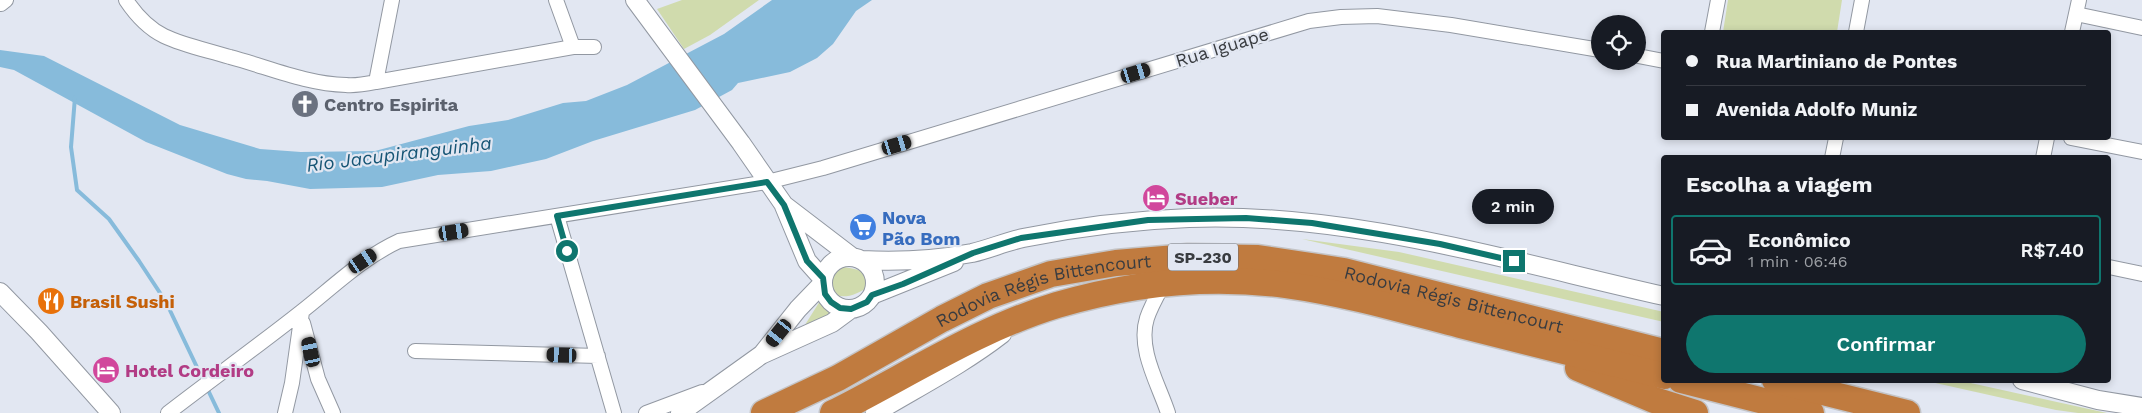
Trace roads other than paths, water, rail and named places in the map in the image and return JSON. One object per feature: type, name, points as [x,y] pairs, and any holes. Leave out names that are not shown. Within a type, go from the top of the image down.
[{"type":"highway","name":"Rodovia Régis Bittencourt","points":[[764,413],[838,378],[942,319],[988,296],[1051,274],[1116,263],[1188,257],[1258,258],[1344,271],[1661,351]]},
{"type":"highway","name":"Rodovia Régis Bittencourt","points":[[833,413],[939,356],[1025,316],[1058,305],[1124,288],[1207,280],[1285,285],[1362,300],[1661,375]]},
{"type":"highway","points":[[1504,336],[1654,400],[1695,413]]},
{"type":"highway","points":[[1693,383],[1811,413]]},
{"type":"highway","points":[[1786,383],[1906,413]]},
{"type":"street","points":[[126,0],[134,13],[149,27],[165,36],[193,47],[322,83],[348,86],[573,47],[594,47]]},
{"type":"street","points":[[376,82],[392,0]]},
{"type":"street","points":[[556,0],[573,47]]},
{"type":"street","points":[[635,0],[784,205],[807,261],[823,281]]},
{"type":"street","points":[[1712,30],[1718,0]]},
{"type":"street","points":[[1856,30],[1862,0]]},
{"type":"street","points":[[2072,30],[2079,0]]},
{"type":"street","points":[[2076,14],[2142,28]]},
{"type":"street","name":"Rua Iguape","points":[[168,413],[302,314],[363,261],[400,241],[767,182],[823,168],[1309,21],[1341,17],[1377,16],[1451,25],[1591,48]]},
{"type":"street","points":[[1646,58],[1661,60]]},
{"type":"street","points":[[1833,155],[1836,140]]},
{"type":"street","points":[[2044,155],[2047,140]]},
{"type":"street","points":[[2082,140],[2142,152]]},
{"type":"street","points":[[680,413],[761,355],[832,324],[851,309],[867,302],[872,295],[875,286],[874,276],[870,267],[784,205]]},
{"type":"street","points":[[557,216],[614,413]]},
{"type":"street","points":[[872,295],[903,284],[973,253],[1021,238],[1096,226],[1182,218],[1260,218],[1361,229],[1440,244],[1661,295]]},
{"type":"street","points":[[851,309],[840,308],[831,302],[825,294],[823,281],[826,270],[833,262],[842,258],[922,260],[973,253]]},
{"type":"street","points":[[2111,267],[2142,274]]},
{"type":"street","points":[[761,355],[823,281]]},
{"type":"street","points":[[1164,283],[1146,320],[1144,336],[1148,358],[1168,413]]},
{"type":"street","points":[[0,292],[39,332],[111,413]]},
{"type":"street","points":[[285,413],[292,383],[302,314]]},
{"type":"street","points":[[302,314],[318,379],[333,413]]},
{"type":"street","points":[[875,413],[980,352],[1025,316]]},
{"type":"street","points":[[415,351],[598,356]]},
{"type":"street","points":[[2033,383],[2098,400],[2142,407]]},
{"type":"street","points":[[646,413],[717,387]]},
{"type":"water","name":"Rio Jacupiranguinha","points":[[772,0],[872,0],[856,11],[833,44],[817,58],[790,72],[738,83],[732,90],[695,110],[593,141],[546,159],[491,171],[438,175],[382,187],[310,189],[246,179],[227,174],[146,142],[14,70],[0,67],[0,50],[44,56],[180,125],[260,149],[301,152],[375,151],[469,126],[508,120],[563,103],[586,101],[627,85],[724,34]]},
{"type":"waterway","points":[[75,97],[71,147],[77,190],[109,219],[139,261],[166,302],[204,382]]},
{"type":"waterway","points":[[207,388],[219,413]]},
{"type":"place","name":"Centro Espirita","points":[[305,104]]},
{"type":"place","name":"Sueber","points":[[1156,198]]},
{"type":"place","name":"Nova Pão Bom","points":[[863,227]]},
{"type":"place","name":"Brasil Sushi","points":[[51,301]]},
{"type":"place","name":"Hotel Cordeiro","points":[[106,370]]}]
